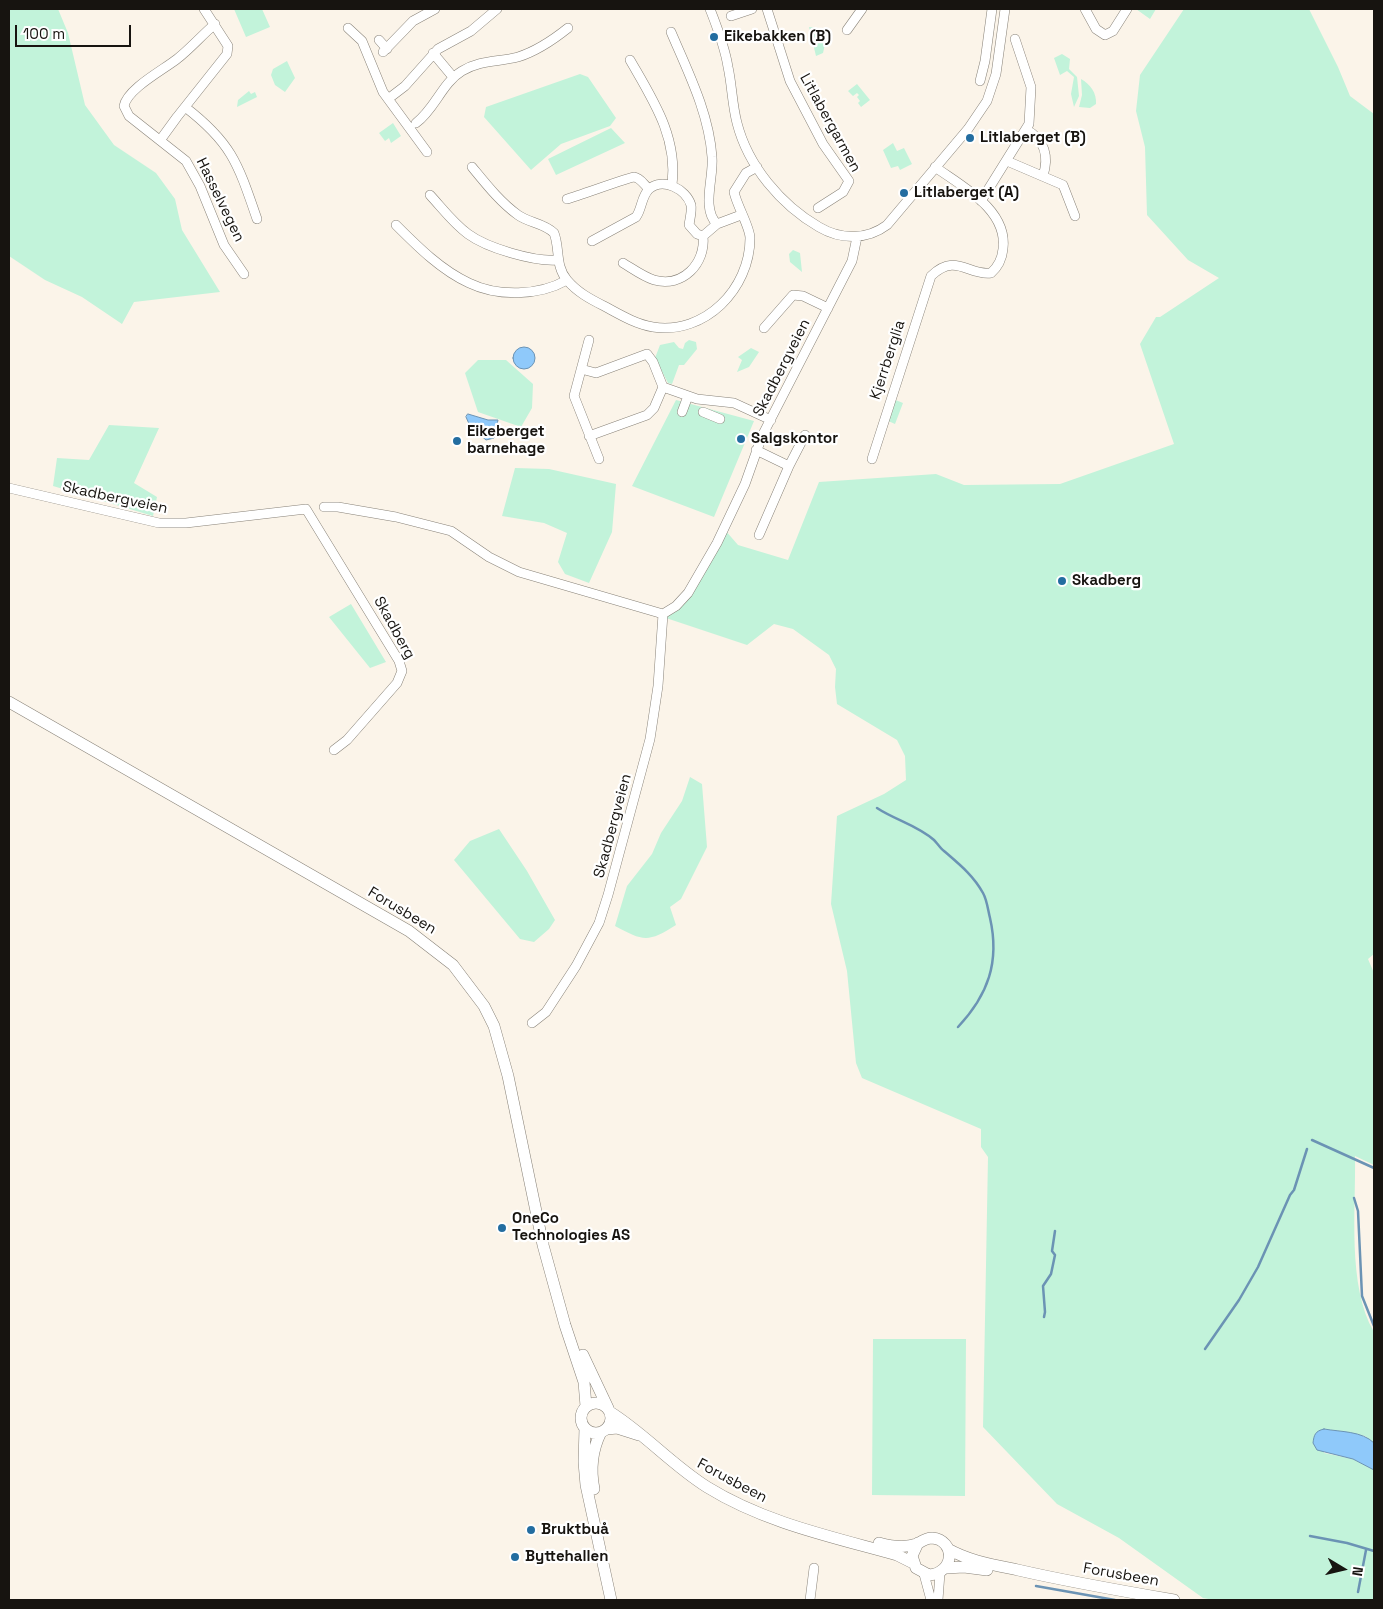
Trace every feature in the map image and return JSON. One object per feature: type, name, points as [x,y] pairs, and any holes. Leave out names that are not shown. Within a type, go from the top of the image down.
[{"type":"main road","name":"Forusbeen","points":[[9,702],[409,930],[453,965],[484,1006],[502,1051],[543,1245],[584,1382],[586,1406]]},
{"type":"main road","name":"Forusbeen","points":[[564,1317],[609,1410],[632,1426],[684,1472],[721,1495],[766,1516],[897,1555],[913,1563]]},
{"type":"main road","points":[[611,1600],[585,1479],[585,1428],[581,1416],[586,1406],[595,1402],[609,1410],[612,1418],[594,1449],[592,1480],[618,1600]]},
{"type":"main road","points":[[585,1428],[595,1433],[604,1431]]},
{"type":"main road","name":"Forusbeen","points":[[604,1431],[617,1428],[642,1436]]},
{"type":"main road","name":"Forusbeen","points":[[819,1533],[893,1546],[918,1544]]},
{"type":"main road","points":[[932,1538],[940,1540],[948,1549],[949,1556],[943,1570],[924,1574],[913,1563],[912,1556],[918,1544],[932,1538]]},
{"type":"main road","name":"Forusbeen","points":[[948,1549],[968,1558],[1063,1580]]},
{"type":"main road","name":"Forusbeen","points":[[943,1570],[971,1567],[1063,1580],[1174,1600]]},
{"type":"street","points":[[161,139],[227,54],[228,46],[204,9]]},
{"type":"street","points":[[378,40],[385,50],[413,21],[435,9]]},
{"type":"street","points":[[710,9],[725,53],[737,124],[759,170],[782,198],[809,221],[831,233],[853,237],[873,233],[887,225],[978,116],[990,94],[996,74],[1005,9]]},
{"type":"street","points":[[731,16],[752,9]]},
{"type":"street","name":"Litlabergarmen","points":[[767,9],[790,81],[823,144],[849,181],[843,192],[818,208]]},
{"type":"street","points":[[847,30],[862,9]]},
{"type":"street","points":[[980,81],[985,61],[992,9]]},
{"type":"street","points":[[1085,9],[1096,29],[1105,35],[1113,32],[1127,9]]},
{"type":"street","points":[[388,99],[405,86],[433,54],[445,44],[471,31],[491,11]]},
{"type":"street","name":"Hasselvegen","points":[[215,24],[179,58],[142,85],[125,102],[126,111],[129,116],[180,155],[191,169],[224,245],[244,274]]},
{"type":"street","points":[[348,28],[362,41],[378,82],[388,99],[427,152]]},
{"type":"street","points":[[416,123],[435,104],[453,77],[483,62],[530,53],[568,28]]},
{"type":"street","points":[[671,32],[696,90],[712,150],[713,168],[708,210],[711,218],[717,224]]},
{"type":"street","points":[[935,167],[981,201],[1027,130],[1032,107],[1031,87],[1015,39]]},
{"type":"street","points":[[433,54],[453,77]]},
{"type":"street","points":[[630,60],[666,127],[673,162],[672,185]]},
{"type":"street","points":[[185,107],[214,130],[229,149],[238,166],[258,219]]},
{"type":"street","points":[[1027,130],[1039,138],[1045,152],[1047,160],[1043,176]]},
{"type":"street","points":[[1007,161],[1064,186],[1075,216]]},
{"type":"street","points":[[472,167],[492,191],[520,217],[549,228],[554,232],[558,260],[567,280],[587,297],[633,321],[664,327],[693,322],[721,305],[737,287],[743,275],[750,237],[734,192],[738,184],[759,170]]},
{"type":"street","points":[[567,199],[596,191],[630,177],[639,179],[649,190]]},
{"type":"street","points":[[592,241],[636,217],[649,190],[658,185],[672,185],[689,202],[691,229],[695,234],[703,236]]},
{"type":"street","points":[[430,194],[454,222],[475,238],[525,256],[558,260]]},
{"type":"street","name":"Kjerrberglia","points":[[872,459],[931,276],[947,266],[957,265],[988,274],[998,266],[1004,247],[1002,227],[993,213],[981,201]]},
{"type":"street","points":[[623,263],[656,280],[682,278],[696,266],[702,256],[703,236],[717,224],[741,215]]},
{"type":"street","points":[[396,226],[422,252],[469,283],[482,288],[528,293],[544,291],[567,280]]},
{"type":"street","name":"Skadbergveien","points":[[532,1024],[546,1012],[576,966],[599,923],[608,895],[627,830],[651,731],[658,686],[663,614],[676,606],[688,593],[718,543],[745,484],[756,450],[852,261],[853,237]]},
{"type":"street","points":[[764,328],[794,295],[803,296],[828,308]]},
{"type":"street","points":[[590,340],[574,396],[598,459]]},
{"type":"street","points":[[581,370],[596,373],[647,354],[654,362],[663,387],[651,412],[589,436]]},
{"type":"street","points":[[663,387],[704,400],[734,403],[771,420]]},
{"type":"street","points":[[682,412],[688,396]]},
{"type":"street","points":[[703,412],[720,419]]},
{"type":"street","points":[[759,535],[789,466],[805,435]]},
{"type":"street","points":[[756,450],[789,466]]},
{"type":"street","name":"Skadbergveien","points":[[9,488],[159,523],[186,523],[306,509]]},
{"type":"street","points":[[324,506],[396,517],[451,531],[489,557],[519,572],[663,614]]},
{"type":"street","name":"Skadberg","points":[[306,509],[399,661],[402,671],[398,683],[347,740],[334,750]]},
{"type":"street","points":[[810,1600],[814,1568]]},
{"type":"street","points":[[938,1600],[943,1570]]},
{"type":"street","points":[[924,1574],[931,1600]]},
{"type":"green space","points":[[9,9],[58,9],[68,33],[85,105],[114,145],[156,173],[175,199],[182,230],[220,292],[134,302],[122,324],[82,297],[45,280],[9,256]]},
{"type":"green space","points":[[234,9],[262,9],[270,27],[246,37]]},
{"type":"green space","points":[[1136,9],[1156,9],[1150,19]]},
{"type":"green space","points":[[1184,9],[1309,9],[1338,67],[1350,96],[1374,114],[1374,954],[1368,959],[1374,973],[1374,1165],[1355,1156],[1354,1223],[1356,1270],[1360,1293],[1365,1313],[1374,1332],[1374,1443],[1365,1436],[1324,1429],[1324,1453],[1353,1459],[1374,1470],[1374,1600],[1214,1600],[1203,1598],[1119,1538],[1057,1504],[983,1427],[988,1157],[981,1147],[981,1129],[862,1078],[856,1063],[847,971],[831,904],[837,816],[884,794],[906,780],[905,756],[897,740],[837,704],[835,687],[836,669],[829,655],[793,629],[774,624],[747,645],[666,618],[725,530],[738,545],[788,560],[819,482],[936,474],[964,485],[1060,484],[1174,444],[1140,344],[1156,317],[1160,317],[1219,278],[1188,260],[1147,215],[1145,147],[1136,111],[1140,75]]},
{"type":"green space","points":[[809,27],[818,28],[825,44],[823,53],[816,56]]},
{"type":"green space","points":[[1062,54],[1070,59],[1069,69],[1077,77],[1079,96],[1074,107],[1071,94],[1074,77],[1067,71],[1060,75],[1054,58]]},
{"type":"green space","points":[[287,61],[295,78],[285,92],[275,85],[271,75],[273,69]]},
{"type":"green space","points":[[580,74],[588,77],[616,118],[610,126],[561,144],[531,170],[484,117],[486,107]]},
{"type":"green space","points":[[1081,79],[1090,86],[1095,96],[1096,104],[1090,108],[1079,107],[1082,95]]},
{"type":"green space","points":[[857,84],[870,100],[861,107],[857,97],[859,95],[857,93],[853,96],[848,91]]},
{"type":"green space","points":[[249,91],[251,94],[255,92],[257,97],[237,107],[238,100]]},
{"type":"green space","points":[[393,123],[401,136],[391,143],[389,138],[385,141],[379,133]]},
{"type":"green space","points":[[611,128],[625,143],[556,175],[548,159]]},
{"type":"green space","points":[[893,143],[897,151],[904,148],[912,164],[900,170],[898,166],[891,168],[883,150]]},
{"type":"green space","points":[[793,250],[800,253],[802,272],[790,262],[789,254]]},
{"type":"green space","points":[[689,340],[696,342],[697,349],[684,365],[679,365],[672,384],[668,383],[655,358],[660,345],[674,342],[679,348],[683,349],[685,343]]},
{"type":"green space","points":[[751,348],[759,352],[749,367],[737,372],[742,360],[738,357]]},
{"type":"green space","points":[[478,360],[506,360],[533,384],[532,408],[521,427],[478,412],[465,373]]},
{"type":"green space","points":[[893,399],[903,403],[895,424],[886,420]]},
{"type":"green space","points":[[676,400],[754,421],[714,517],[632,486]]},
{"type":"green space","points":[[109,425],[159,428],[134,483],[157,497],[153,516],[53,486],[57,458],[89,460]]},
{"type":"green space","points":[[515,468],[549,469],[616,484],[612,532],[589,583],[565,574],[558,562],[567,533],[544,523],[502,516]]},
{"type":"green space","points":[[351,604],[386,662],[370,668],[329,617]]},
{"type":"green space","points":[[690,777],[702,784],[707,847],[681,899],[670,907],[676,925],[652,937],[646,938],[632,935],[615,926],[627,886],[652,854],[661,833],[682,801]]},
{"type":"green space","points":[[499,829],[527,871],[555,920],[549,929],[534,942],[520,939],[454,860],[470,841]]},
{"type":"green space","points":[[873,1339],[966,1339],[965,1496],[872,1495]]},
{"type":"water","points":[[524,347],[532,350],[535,358],[532,366],[524,369],[516,366],[513,358],[516,350]]},
{"type":"water","points":[[468,414],[488,420],[498,420],[494,438],[486,440],[470,426],[466,417]]},
{"type":"water","points":[[1324,1429],[1357,1434],[1364,1436],[1374,1443],[1374,1470],[1353,1459],[1317,1450],[1313,1443],[1315,1436],[1317,1432]]},
{"type":"waterway","points":[[877,808],[920,830],[934,840],[970,875],[986,899],[993,934],[992,963],[989,977],[977,1003],[958,1027]]},
{"type":"waterway","points":[[1312,1140],[1374,1168]]},
{"type":"waterway","points":[[1205,1349],[1239,1300],[1258,1267],[1290,1195],[1294,1190],[1307,1149]]},
{"type":"waterway","points":[[1354,1198],[1358,1211],[1362,1296],[1374,1326]]},
{"type":"waterway","points":[[1044,1317],[1043,1286],[1051,1274],[1055,1255],[1052,1251],[1055,1231]]},
{"type":"waterway","points":[[1310,1536],[1347,1543],[1374,1551]]},
{"type":"waterway","points":[[1358,1592],[1366,1550]]},
{"type":"waterway","points":[[1036,1586],[1115,1600]]},
{"type":"place","name":"Eikebakken (B)","points":[[714,37]]},
{"type":"place","name":"Litlaberget (B)","points":[[970,138]]},
{"type":"place","name":"Litlaberget (A)","points":[[904,193]]},
{"type":"place","name":"Salgskontor","points":[[741,439]]},
{"type":"place","name":"Eikeberget barnehage","points":[[457,441]]},
{"type":"place","name":"Skadberg","points":[[1062,581]]},
{"type":"place","name":"OneCo Technologies AS","points":[[502,1228]]},
{"type":"place","name":"Bruktbuå","points":[[531,1530]]},
{"type":"place","name":"Byttehallen","points":[[515,1557]]}]
